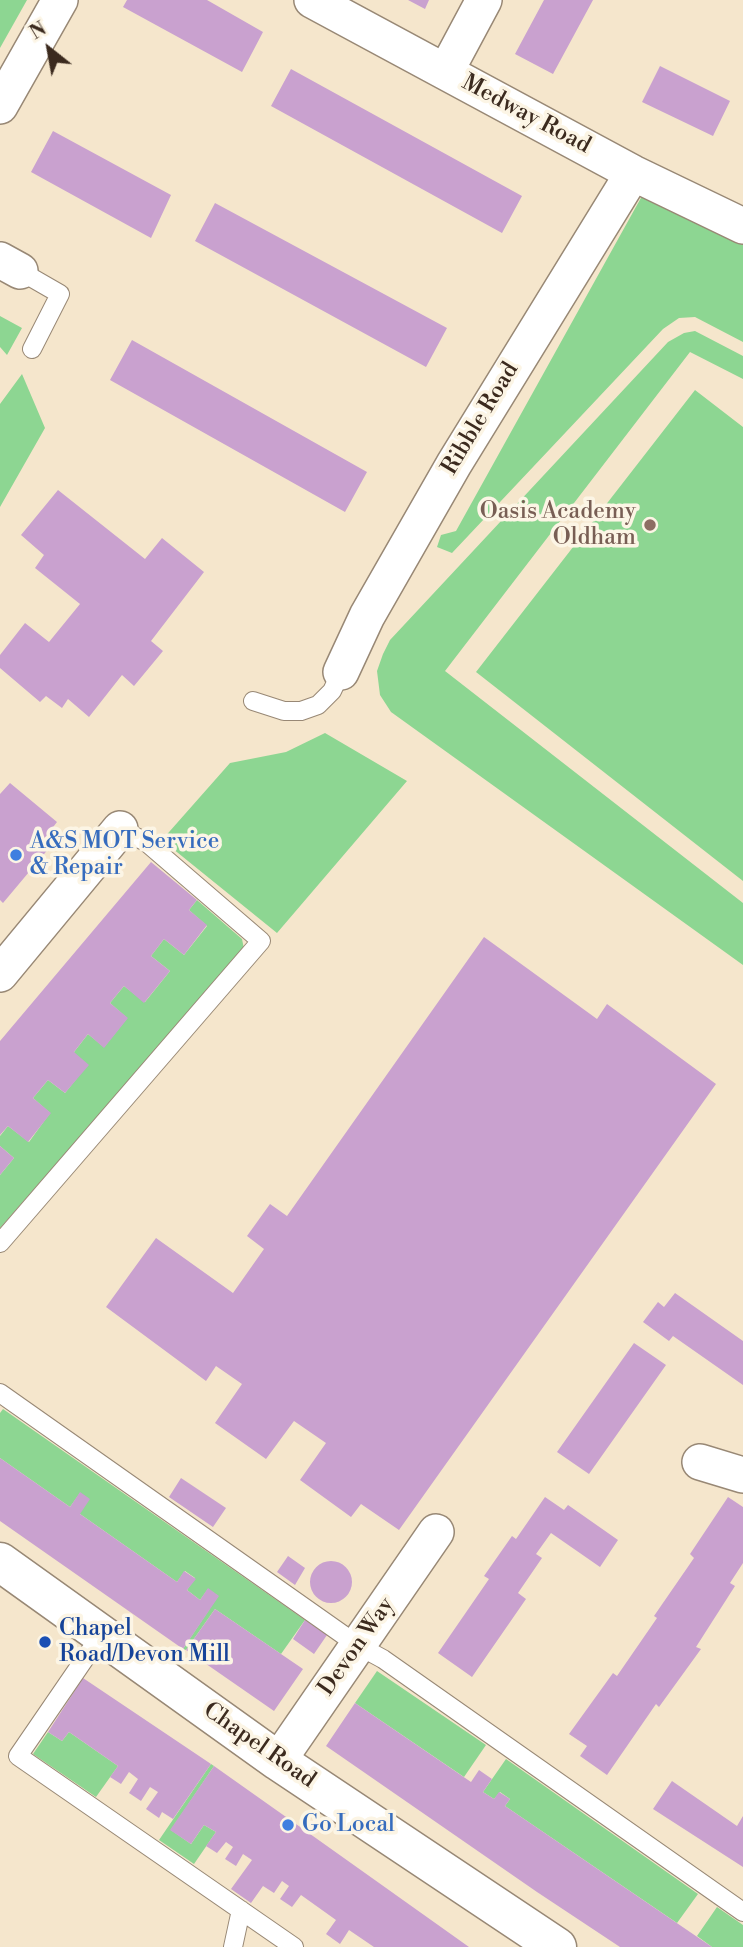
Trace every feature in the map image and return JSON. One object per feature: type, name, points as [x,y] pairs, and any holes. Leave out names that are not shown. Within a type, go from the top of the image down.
[{"type":"street","points":[[0,106],[60,0]]},
{"type":"street","name":"Medway Road","points":[[312,0],[633,173],[743,226]]},
{"type":"street","points":[[446,71],[484,0]]},
{"type":"street","name":"Ribble Road","points":[[341,672],[367,616],[454,464],[633,173]]},
{"type":"street","points":[[0,974],[120,829]]},
{"type":"street","points":[[700,1462],[743,1475]]},
{"type":"street","name":"Devon Way","points":[[278,1760],[436,1532]]},
{"type":"street","name":"Chapel Road","points":[[0,1562],[278,1760],[557,1947]]},
{"type":"lane","points":[[10,265],[60,294],[32,348]]},
{"type":"lane","points":[[253,701],[284,711],[301,711],[318,705],[332,691],[341,672]]},
{"type":"lane","points":[[0,1243],[261,941],[146,842],[120,829]]},
{"type":"lane","points":[[0,1393],[743,1912]]},
{"type":"lane","points":[[102,1635],[18,1756],[294,1947]]},
{"type":"lane","points":[[233,1947],[241,1910]]},
{"type":"green space","points":[[0,0],[27,0],[0,48]]},
{"type":"green space","points":[[642,196],[743,245],[743,342],[695,317],[679,318],[663,329],[452,553],[437,547],[441,535],[456,531]]},
{"type":"green space","points":[[0,316],[22,328],[7,355],[0,347]]},
{"type":"green space","points":[[695,331],[743,356],[743,379],[690,352],[445,671],[743,903],[743,965],[391,712],[380,695],[377,671],[390,640],[668,342],[684,333]]},
{"type":"green space","points":[[22,374],[45,428],[0,507],[0,404]]},
{"type":"green space","name":"Oasis Academy Oldham","points":[[695,390],[743,427],[743,881],[476,672]]},
{"type":"green space","points":[[325,733],[407,781],[277,933],[162,840],[230,763],[286,752]]},
{"type":"green space","points":[[197,900],[242,939],[244,949],[0,1228],[0,1175],[14,1158],[0,1146],[0,1136],[8,1126],[29,1142],[50,1113],[33,1098],[48,1080],[65,1093],[77,1078],[74,1052],[88,1034],[104,1047],[127,1018],[110,1003],[124,986],[145,1002],[170,971],[151,956],[164,939],[184,955],[207,926],[189,910]]},
{"type":"green space","points":[[3,1409],[305,1620],[281,1654],[215,1609],[186,1650],[183,1649],[218,1596],[208,1589],[200,1600],[187,1590],[195,1578],[185,1571],[177,1582],[80,1514],[80,1493],[70,1507],[0,1458],[0,1413]]},
{"type":"green space","points":[[377,1671],[486,1745],[464,1777],[355,1703]]},
{"type":"green space","points":[[48,1732],[62,1741],[69,1732],[118,1766],[96,1797],[33,1754]]},
{"type":"green space","points":[[506,1759],[698,1894],[677,1923],[505,1806],[510,1799],[500,1792],[494,1799],[483,1792]]},
{"type":"green space","points":[[211,1764],[214,1766],[171,1830],[191,1844],[204,1825],[216,1832],[194,1864],[159,1840]]},
{"type":"green space","points":[[717,1907],[743,1925],[743,1947],[712,1947],[697,1936]]},
{"type":"building","points":[[127,0],[207,0],[263,32],[242,72],[123,7]]},
{"type":"building","points":[[408,0],[429,0],[425,9]]},
{"type":"building","points":[[544,0],[593,0],[553,74],[515,54]]},
{"type":"building","points":[[660,66],[730,101],[713,136],[642,102]]},
{"type":"building","points":[[291,69],[522,196],[502,233],[271,106]]},
{"type":"building","points":[[53,131],[171,195],[151,238],[31,172]]},
{"type":"building","points":[[215,203],[447,328],[426,367],[195,241]]},
{"type":"building","points":[[132,340],[367,472],[345,512],[110,380]]},
{"type":"building","points":[[58,490],[145,559],[162,538],[204,572],[151,641],[163,651],[134,686],[122,675],[89,717],[68,699],[62,708],[46,696],[40,702],[0,668],[0,655],[25,623],[49,642],[80,604],[35,568],[44,555],[21,535]]},
{"type":"building","points":[[10,783],[57,822],[47,835],[55,841],[3,903],[0,900],[0,794]]},
{"type":"building","points":[[151,862],[197,900],[189,910],[207,925],[184,955],[164,939],[151,956],[170,971],[144,1003],[124,986],[110,1003],[128,1018],[104,1048],[88,1034],[74,1052],[89,1065],[65,1093],[48,1080],[33,1098],[51,1113],[28,1142],[8,1126],[0,1135],[0,1041]]},
{"type":"building","points":[[484,937],[597,1019],[607,1004],[716,1084],[399,1530],[361,1504],[351,1517],[300,1480],[326,1443],[294,1421],[266,1459],[215,1423],[242,1384],[216,1366],[206,1381],[106,1307],[156,1238],[233,1293],[264,1249],[247,1236],[270,1204],[287,1216]]},
{"type":"building","points":[[0,1146],[14,1158],[0,1175]]},
{"type":"building","points":[[675,1293],[743,1341],[743,1385],[673,1336],[669,1341],[643,1322],[658,1302],[664,1307]]},
{"type":"building","points":[[634,1343],[666,1365],[589,1474],[557,1452]]},
{"type":"building","points":[[0,1458],[70,1507],[80,1492],[90,1499],[80,1514],[177,1582],[184,1571],[196,1579],[187,1590],[200,1600],[208,1588],[219,1596],[183,1649],[0,1521]]},
{"type":"building","points":[[181,1478],[226,1508],[213,1527],[169,1497]]},
{"type":"building","points":[[545,1497],[564,1510],[568,1505],[618,1540],[600,1567],[551,1533],[536,1554],[542,1558],[518,1593],[526,1599],[472,1677],[438,1653],[489,1579],[484,1576],[512,1536],[516,1539]]},
{"type":"building","points":[[728,1497],[743,1507],[743,1563],[730,1583],[735,1586],[696,1647],[701,1649],[659,1707],[656,1704],[607,1775],[580,1756],[587,1746],[569,1734],[613,1673],[617,1676],[657,1618],[654,1616],[694,1558],[690,1554]]},
{"type":"building","points":[[288,1556],[305,1568],[295,1585],[277,1572]]},
{"type":"building","points":[[331,1561],[346,1567],[352,1582],[346,1597],[331,1603],[316,1597],[310,1582],[316,1567]]},
{"type":"building","points":[[215,1609],[303,1669],[274,1711],[186,1650]]},
{"type":"building","points":[[305,1620],[327,1635],[314,1654],[293,1639]]},
{"type":"building","points":[[83,1678],[211,1764],[173,1819],[162,1812],[159,1818],[146,1809],[158,1792],[150,1787],[141,1801],[129,1793],[138,1779],[129,1772],[121,1784],[110,1777],[118,1766],[69,1732],[62,1741],[48,1732]]},
{"type":"building","points":[[355,1703],[471,1782],[479,1770],[492,1779],[483,1792],[494,1799],[499,1792],[510,1799],[505,1806],[712,1947],[620,1947],[537,1892],[326,1746]]},
{"type":"building","points":[[214,1766],[469,1947],[374,1947],[349,1930],[340,1944],[326,1934],[336,1920],[301,1895],[292,1907],[280,1899],[289,1886],[282,1881],[274,1893],[263,1886],[251,1903],[231,1889],[252,1860],[243,1854],[236,1866],[225,1859],[233,1847],[226,1842],[217,1853],[206,1846],[216,1832],[204,1825],[191,1844],[170,1830]]},
{"type":"building","points":[[672,1781],[737,1826],[743,1816],[743,1867],[653,1809]]},
{"type":"place","name":"Oasis Academy Oldham","points":[[650,525]]},
{"type":"place","name":"A&S MOT Service & Repair","points":[[16,855]]},
{"type":"place","name":"Chapel Road/Devon Mill","points":[[45,1642]]},
{"type":"place","name":"Go Local","points":[[288,1825]]}]
